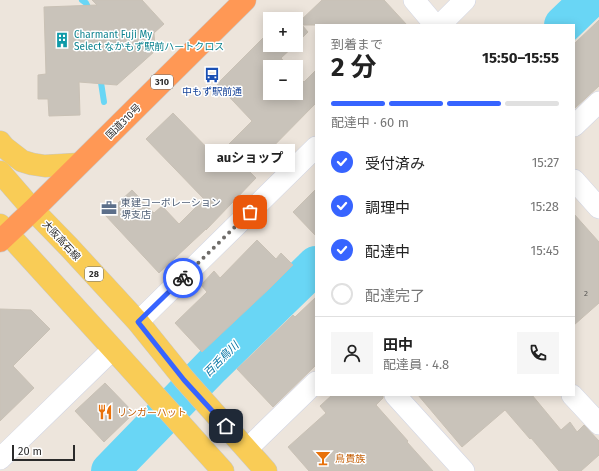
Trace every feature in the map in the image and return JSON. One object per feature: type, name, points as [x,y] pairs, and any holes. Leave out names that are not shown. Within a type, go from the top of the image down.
[{"type":"highway","name":"国道310号","points":[[2,233],[33,210],[245,0]]},
{"type":"main road","points":[[0,142],[22,161],[32,164],[44,166],[79,164]]},
{"type":"main road","name":"大阪高石線","points":[[0,172],[33,210],[75,253],[138,322],[184,380],[266,471]]},
{"type":"main road","points":[[2,233],[113,348],[223,471]]},
{"type":"street","points":[[414,0],[434,24]]},
{"type":"street","points":[[441,24],[465,0]]},
{"type":"street","points":[[575,125],[599,102]]},
{"type":"street","points":[[138,322],[315,148]]},
{"type":"street","points":[[575,181],[599,208]]},
{"type":"street","points":[[0,459],[113,348]]},
{"type":"street","points":[[247,449],[315,383]]},
{"type":"street","points":[[396,396],[464,471]]},
{"type":"street","points":[[573,396],[599,424]]},
{"type":"building","points":[[92,0],[142,0],[164,24],[154,33],[155,51],[117,85],[79,82],[80,115],[49,116],[48,99],[38,99],[38,75],[46,74],[44,7],[97,5]]},
{"type":"building","points":[[322,0],[384,0],[406,24],[315,24],[303,25],[303,18]]},
{"type":"building","points":[[599,20],[599,86],[575,108],[575,43]]},
{"type":"building","points":[[303,26],[308,32],[303,37]]},
{"type":"building","points":[[263,38],[263,52],[287,52],[281,58],[283,60],[263,60],[263,100],[303,100],[303,81],[304,82],[315,71],[315,104],[249,171],[256,178],[206,230],[159,273],[105,215],[132,190],[154,213],[162,206],[179,224],[204,199],[146,139],[173,113],[216,157],[252,121],[217,84]]},
{"type":"building","points":[[315,190],[315,235],[293,212]]},
{"type":"building","points":[[575,215],[599,242],[599,303],[575,324]]},
{"type":"building","points":[[257,240],[276,259],[281,253],[293,265],[202,352],[175,323],[207,292],[201,285],[214,271],[220,278]]},
{"type":"building","points":[[315,298],[315,366],[273,407],[237,369],[293,315],[295,317]]},
{"type":"building","points":[[0,309],[31,310],[50,329],[13,366],[34,388],[0,421]]},
{"type":"building","points":[[105,383],[134,413],[104,442],[75,411]]},
{"type":"building","points":[[331,396],[383,396],[383,398],[376,405],[433,471],[309,471],[288,447],[326,413],[320,406]]},
{"type":"building","points":[[419,396],[533,396],[561,430],[570,422],[577,432],[584,425],[599,441],[599,455],[581,471],[559,471],[505,410],[462,447]]},
{"type":"waterway","points":[[82,0],[86,3],[90,11]]},
{"type":"waterway","name":"百舌鳥川","points":[[564,24],[589,0]]},
{"type":"waterway","points":[[100,76],[104,102]]},
{"type":"waterway","name":"百舌鳥川","points":[[110,471],[212,366],[315,266]]},
{"type":"way so far","points":[[183,278],[250,212]]},
{"type":"place","name":"Charmant Fuji My Select なかもず駅前ハートクロス","points":[[62,40]]},
{"type":"place","name":"中もず駅前通","points":[[212,75]]},
{"type":"place","name":"東建コーポレーション 堺支店","points":[[109,208]]},
{"type":"place","name":"auショップ","points":[[250,212]]},
{"type":"place","name":"リンガーハット","points":[[105,412]]},
{"type":"place","name":"鳥貴族","points":[[323,458]]},
{"type":"route","points":[[183,278],[138,322],[184,380],[226,426]]}]
